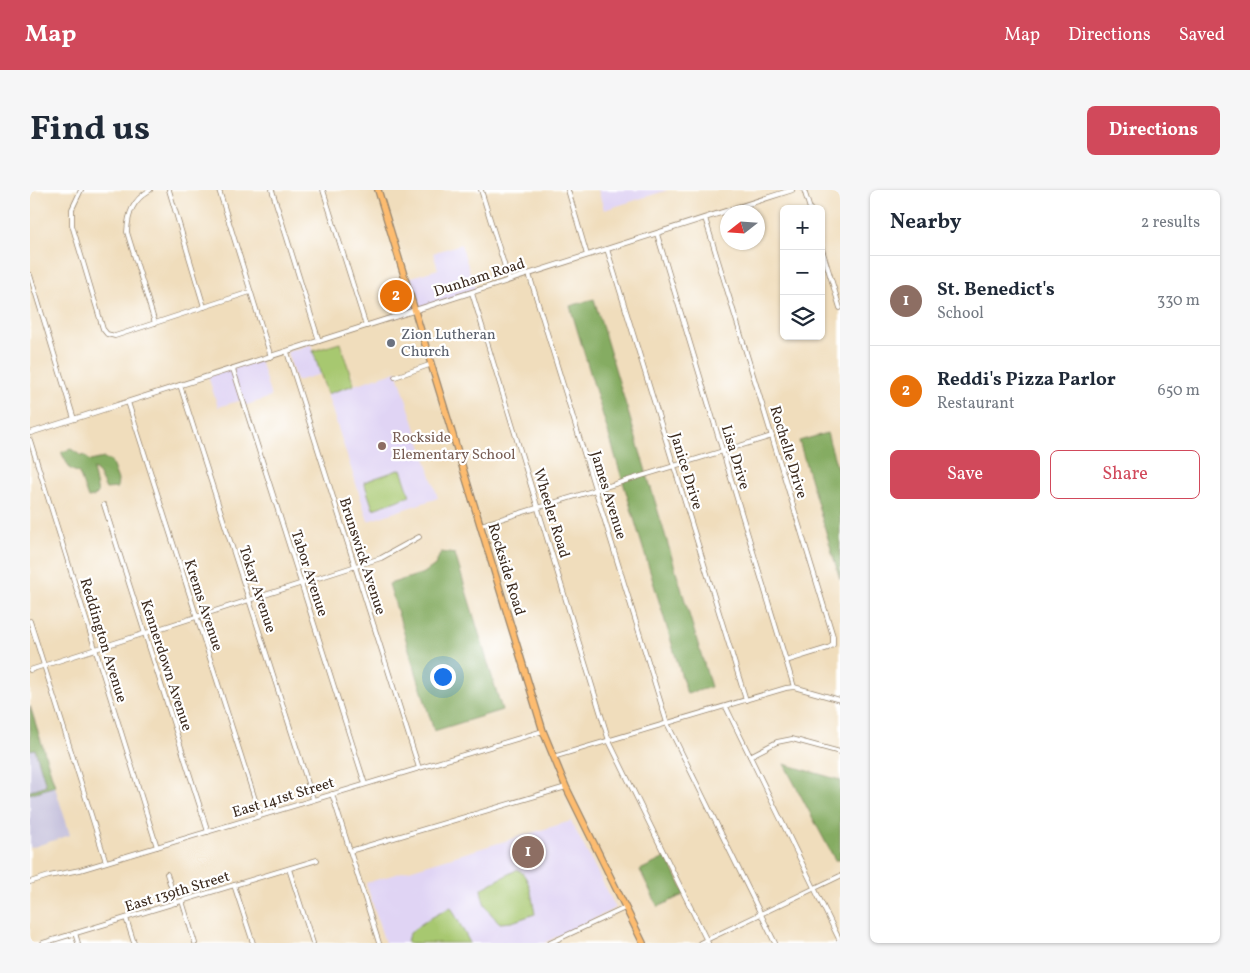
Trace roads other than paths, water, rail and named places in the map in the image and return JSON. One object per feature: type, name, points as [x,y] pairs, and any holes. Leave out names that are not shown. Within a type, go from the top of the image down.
[{"type":"main road","name":"Rockside Road","points":[[378,190],[543,731],[566,787],[643,943]]},
{"type":"street","points":[[81,190],[72,209],[72,226],[103,329],[107,334],[112,336],[250,292]]},
{"type":"street","points":[[150,190],[140,196],[134,203],[128,220],[127,232],[155,323]]},
{"type":"street","points":[[169,190],[204,307]]},
{"type":"street","points":[[220,190],[271,357]]},
{"type":"street","points":[[272,190],[319,341]]},
{"type":"street","points":[[323,190],[366,326]]},
{"type":"street","points":[[482,190],[509,280]]},
{"type":"street","points":[[568,190],[587,255]]},
{"type":"street","name":"Dunham Road","points":[[30,433],[792,190]]},
{"type":"street","points":[[804,190],[809,205]]},
{"type":"street","name":"Rochelle Drive","points":[[705,218],[834,636],[833,645],[828,648],[786,661]]},
{"type":"street","name":"Lisa Drive","points":[[656,234],[794,687]]},
{"type":"street","name":"Janice Drive","points":[[607,249],[746,700]]},
{"type":"street","points":[[822,250],[840,308]]},
{"type":"street","name":"James Avenue","points":[[529,274],[667,724],[775,943]]},
{"type":"street","points":[[30,275],[74,419]]},
{"type":"street","name":"Wheeler Road","points":[[472,293],[609,740],[707,941]]},
{"type":"street","name":"Brunswick Avenue","points":[[287,352],[419,768]]},
{"type":"street","points":[[395,376],[432,364]]},
{"type":"street","name":"Tabor Avenue","points":[[233,369],[365,784]]},
{"type":"street","name":"Tokay Avenue","points":[[180,385],[313,799]]},
{"type":"street","name":"Krems Avenue","points":[[128,402],[260,815]]},
{"type":"street","points":[[481,525],[772,436]]},
{"type":"street","name":"Reddington Avenue","points":[[30,440],[157,847]]},
{"type":"street","name":"Kennerdown Avenue","points":[[104,505],[208,832]]},
{"type":"street","points":[[30,670],[381,558],[419,537]]},
{"type":"street","points":[[30,621],[106,862]]},
{"type":"street","points":[[553,757],[794,687],[839,699]]},
{"type":"street","points":[[726,707],[840,941]]},
{"type":"street","name":"East 141st Street","points":[[30,882],[72,872],[208,832],[543,731]]},
{"type":"street","points":[[750,756],[785,739],[792,739],[840,752]]},
{"type":"street","points":[[350,852],[566,787]]},
{"type":"street","points":[[332,794],[379,943]]},
{"type":"street","name":"East 139th Street","points":[[43,943],[317,860]]},
{"type":"street","points":[[289,869],[313,943]]},
{"type":"street","points":[[167,874],[176,903]]},
{"type":"street","points":[[700,943],[840,876]]},
{"type":"street","points":[[234,885],[253,943]]},
{"type":"street","points":[[182,902],[195,943]]},
{"type":"street","points":[[550,943],[625,908]]},
{"type":"street","points":[[126,918],[134,943]]},
{"type":"street","points":[[75,933],[78,943]]},
{"type":"place","name":"Reddi's Pizza Parlor","points":[[396,296]]},
{"type":"place","name":"Zion Lutheran Church","points":[[391,343]]},
{"type":"place","name":"Rockside Elementary School","points":[[382,446]]},
{"type":"place","name":"St. Benedict's","points":[[528,852]]}]
